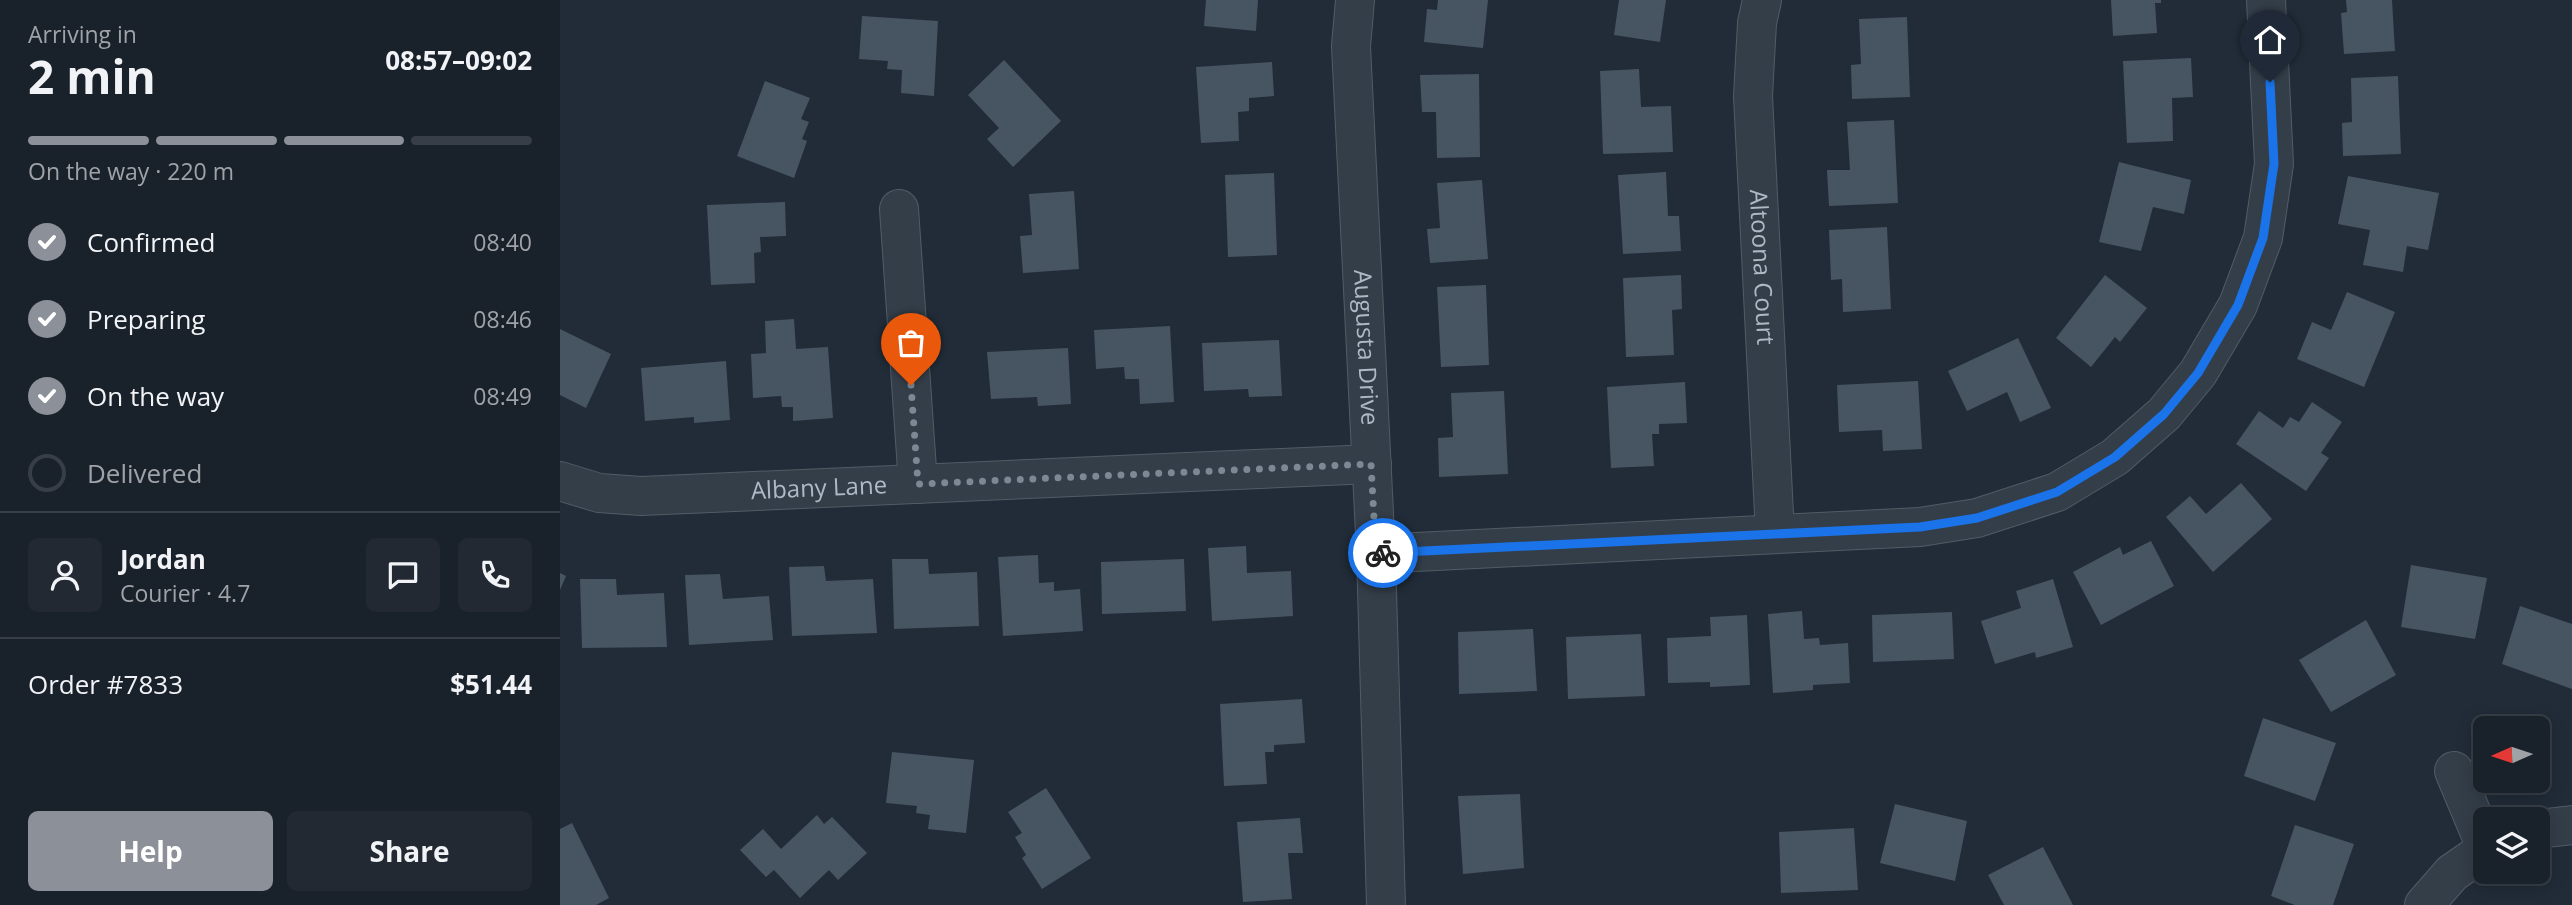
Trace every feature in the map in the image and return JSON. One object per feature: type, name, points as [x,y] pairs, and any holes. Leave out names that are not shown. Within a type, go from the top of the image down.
[{"type":"street","name":"Augusta Drive","points":[[1355,0],[1351,46],[1376,554],[1386,905]]},
{"type":"street","name":"Altoona Court","points":[[1762,0],[1757,23],[1754,96],[1775,534]]},
{"type":"street","points":[[1376,554],[1920,527],[1977,518],[2057,492],[2115,457],[2164,414],[2198,373],[2238,305],[2263,238],[2274,164],[2266,0]]},
{"type":"street","points":[[899,209],[918,484]]},
{"type":"street","name":"Albany Lane","points":[[560,481],[599,493],[641,496],[1371,464]]},
{"type":"street","points":[[2455,771],[2473,817]]},
{"type":"street","points":[[2550,828],[2572,825]]},
{"type":"street","points":[[2424,905],[2452,873],[2473,857]]},
{"type":"building","points":[[1206,0],[1258,0],[1256,31],[1204,26]]},
{"type":"building","points":[[1438,0],[1488,0],[1483,48],[1424,42],[1427,9],[1437,10]]},
{"type":"building","points":[[1619,0],[1666,0],[1660,42],[1614,35]]},
{"type":"building","points":[[2111,0],[2161,0],[2161,3],[2155,3],[2157,33],[2113,36]]},
{"type":"building","points":[[2346,0],[2392,0],[2395,51],[2344,54],[2341,13],[2347,12]]},
{"type":"building","points":[[862,16],[938,21],[934,96],[901,93],[902,70],[887,69],[888,61],[859,59]]},
{"type":"building","points":[[1907,17],[1910,97],[1852,99],[1851,65],[1861,64],[1859,19]]},
{"type":"building","points":[[2191,58],[2193,97],[2172,98],[2173,141],[2127,143],[2123,61]]},
{"type":"building","points":[[1004,60],[1061,121],[1013,167],[987,139],[999,128],[968,95]]},
{"type":"building","points":[[1272,62],[1274,96],[1249,98],[1249,111],[1238,112],[1239,141],[1201,143],[1196,67]]},
{"type":"building","points":[[1639,69],[1641,107],[1671,106],[1673,152],[1603,154],[1600,71]]},
{"type":"building","points":[[1479,74],[1480,157],[1437,158],[1436,112],[1422,112],[1420,75]]},
{"type":"building","points":[[2398,76],[2401,154],[2343,156],[2342,123],[2352,122],[2351,78]]},
{"type":"building","points":[[765,81],[810,98],[801,119],[809,122],[802,139],[807,141],[794,178],[737,156]]},
{"type":"building","points":[[1894,120],[1898,203],[1829,206],[1827,170],[1850,170],[1847,122]]},
{"type":"building","points":[[2119,162],[2191,180],[2184,214],[2153,207],[2141,251],[2099,242]]},
{"type":"building","points":[[1666,172],[1668,216],[1679,216],[1681,251],[1623,254],[1618,175]]},
{"type":"building","points":[[1274,173],[1277,255],[1228,257],[1225,175]]},
{"type":"building","points":[[2348,176],[2439,193],[2428,250],[2407,246],[2403,272],[2363,265],[2370,230],[2338,224]]},
{"type":"building","points":[[1482,180],[1488,259],[1430,263],[1427,229],[1440,228],[1437,183]]},
{"type":"building","points":[[1074,191],[1079,269],[1023,273],[1020,236],[1032,235],[1029,194]]},
{"type":"building","points":[[785,202],[786,236],[760,237],[761,252],[754,253],[755,283],[711,285],[707,205]]},
{"type":"building","points":[[1887,227],[1891,309],[1843,312],[1842,279],[1831,280],[1829,230]]},
{"type":"building","points":[[1681,275],[1682,309],[1672,310],[1674,355],[1626,357],[1623,278]]},
{"type":"building","points":[[2105,275],[2147,308],[2120,342],[2115,337],[2091,367],[2056,338]]},
{"type":"building","points":[[1486,285],[1489,365],[1441,367],[1437,287]]},
{"type":"building","points":[[2347,292],[2395,312],[2364,387],[2297,359],[2312,322],[2331,330]]},
{"type":"building","points":[[794,319],[796,349],[828,347],[833,418],[793,421],[793,407],[782,407],[781,396],[753,398],[751,354],[766,353],[765,321]]},
{"type":"building","points":[[1170,326],[1174,402],[1140,404],[1139,379],[1125,379],[1124,367],[1096,369],[1094,330]]},
{"type":"building","points":[[560,329],[611,354],[586,408],[560,395]]},
{"type":"building","points":[[2018,338],[2051,408],[2020,422],[2007,392],[1967,411],[1948,371]]},
{"type":"building","points":[[1279,340],[1282,396],[1249,397],[1248,389],[1204,391],[1202,343]]},
{"type":"building","points":[[1068,348],[1071,404],[1038,406],[1037,397],[991,399],[987,352]]},
{"type":"building","points":[[726,361],[730,420],[694,423],[694,417],[645,421],[641,368]]},
{"type":"building","points":[[1918,381],[1922,449],[1883,451],[1882,430],[1839,432],[1837,385]]},
{"type":"building","points":[[1685,382],[1687,423],[1659,424],[1659,434],[1652,434],[1654,466],[1611,468],[1607,387]]},
{"type":"building","points":[[1504,391],[1508,474],[1439,477],[1438,438],[1453,437],[1451,393]]},
{"type":"building","points":[[2312,402],[2342,422],[2321,453],[2329,458],[2306,491],[2236,444],[2259,411],[2283,428],[2290,417],[2299,422]]},
{"type":"building","points":[[2241,483],[2272,519],[2213,572],[2166,517],[2190,496],[2206,514]]},
{"type":"building","points":[[2151,541],[2174,586],[2101,625],[2073,572],[2120,547],[2123,555]]},
{"type":"building","points":[[1246,546],[1247,573],[1291,571],[1293,616],[1212,621],[1208,548]]},
{"type":"building","points":[[1038,555],[1039,583],[1054,582],[1054,591],[1080,589],[1083,631],[1003,636],[998,557]]},
{"type":"building","points":[[892,559],[928,559],[929,574],[977,572],[979,626],[894,629]]},
{"type":"building","points":[[1184,559],[1186,611],[1102,614],[1101,562]]},
{"type":"building","points":[[2411,565],[2487,578],[2475,639],[2401,627]]},
{"type":"building","points":[[824,566],[826,581],[873,579],[877,633],[792,636],[789,567]]},
{"type":"building","points":[[560,573],[566,576],[560,590]]},
{"type":"building","points":[[720,574],[723,599],[769,596],[773,640],[689,645],[685,575]]},
{"type":"building","points":[[580,579],[616,579],[617,595],[664,593],[667,647],[582,648]]},
{"type":"building","points":[[2053,579],[2073,647],[2036,658],[2035,652],[1995,664],[1981,621],[2021,608],[2016,591]]},
{"type":"building","points":[[2520,606],[2572,624],[2572,689],[2502,664]]},
{"type":"building","points":[[1802,611],[1804,639],[1819,638],[1820,645],[1848,643],[1850,683],[1813,685],[1813,690],[1773,693],[1768,614]]},
{"type":"building","points":[[1952,612],[1954,659],[1873,662],[1872,615]]},
{"type":"building","points":[[1747,615],[1750,685],[1710,687],[1710,682],[1668,683],[1667,638],[1711,636],[1710,617]]},
{"type":"building","points":[[2366,620],[2396,675],[2331,712],[2299,660]]},
{"type":"building","points":[[1533,629],[1537,691],[1459,694],[1458,632]]},
{"type":"building","points":[[1641,634],[1645,696],[1568,699],[1566,637]]},
{"type":"building","points":[[1302,699],[1305,743],[1274,745],[1274,752],[1265,752],[1267,784],[1224,786],[1220,704]]},
{"type":"building","points":[[2263,718],[2336,743],[2315,801],[2244,776]]},
{"type":"building","points":[[892,752],[974,760],[966,833],[928,829],[930,815],[916,813],[917,806],[886,803]]},
{"type":"building","points":[[1046,788],[1091,858],[1042,889],[1022,858],[1026,855],[1015,837],[1022,833],[1008,812]]},
{"type":"building","points":[[1520,794],[1524,868],[1463,874],[1458,796]]},
{"type":"building","points":[[1895,804],[1967,821],[1955,881],[1880,863]]},
{"type":"building","points":[[817,815],[824,824],[832,817],[867,853],[838,880],[829,870],[800,898],[774,870],[766,877],[740,850],[763,829],[781,849]]},
{"type":"building","points":[[1300,818],[1303,853],[1288,853],[1292,899],[1243,902],[1237,822]]},
{"type":"building","points":[[572,823],[609,898],[596,905],[560,905],[560,829]]},
{"type":"building","points":[[2295,825],[2354,844],[2333,905],[2295,905],[2271,896]]},
{"type":"building","points":[[1854,828],[1858,890],[1781,893],[1779,832]]},
{"type":"building","points":[[2043,847],[2073,905],[2004,905],[1988,875]]},
{"type":"way so far","points":[[911,385],[918,484],[1371,464],[1376,554],[1383,553]]},
{"type":"route","points":[[1383,553],[1920,527],[1977,518],[2057,492],[2115,457],[2164,414],[2198,373],[2238,305],[2263,238],[2274,164],[2270,82]]}]
